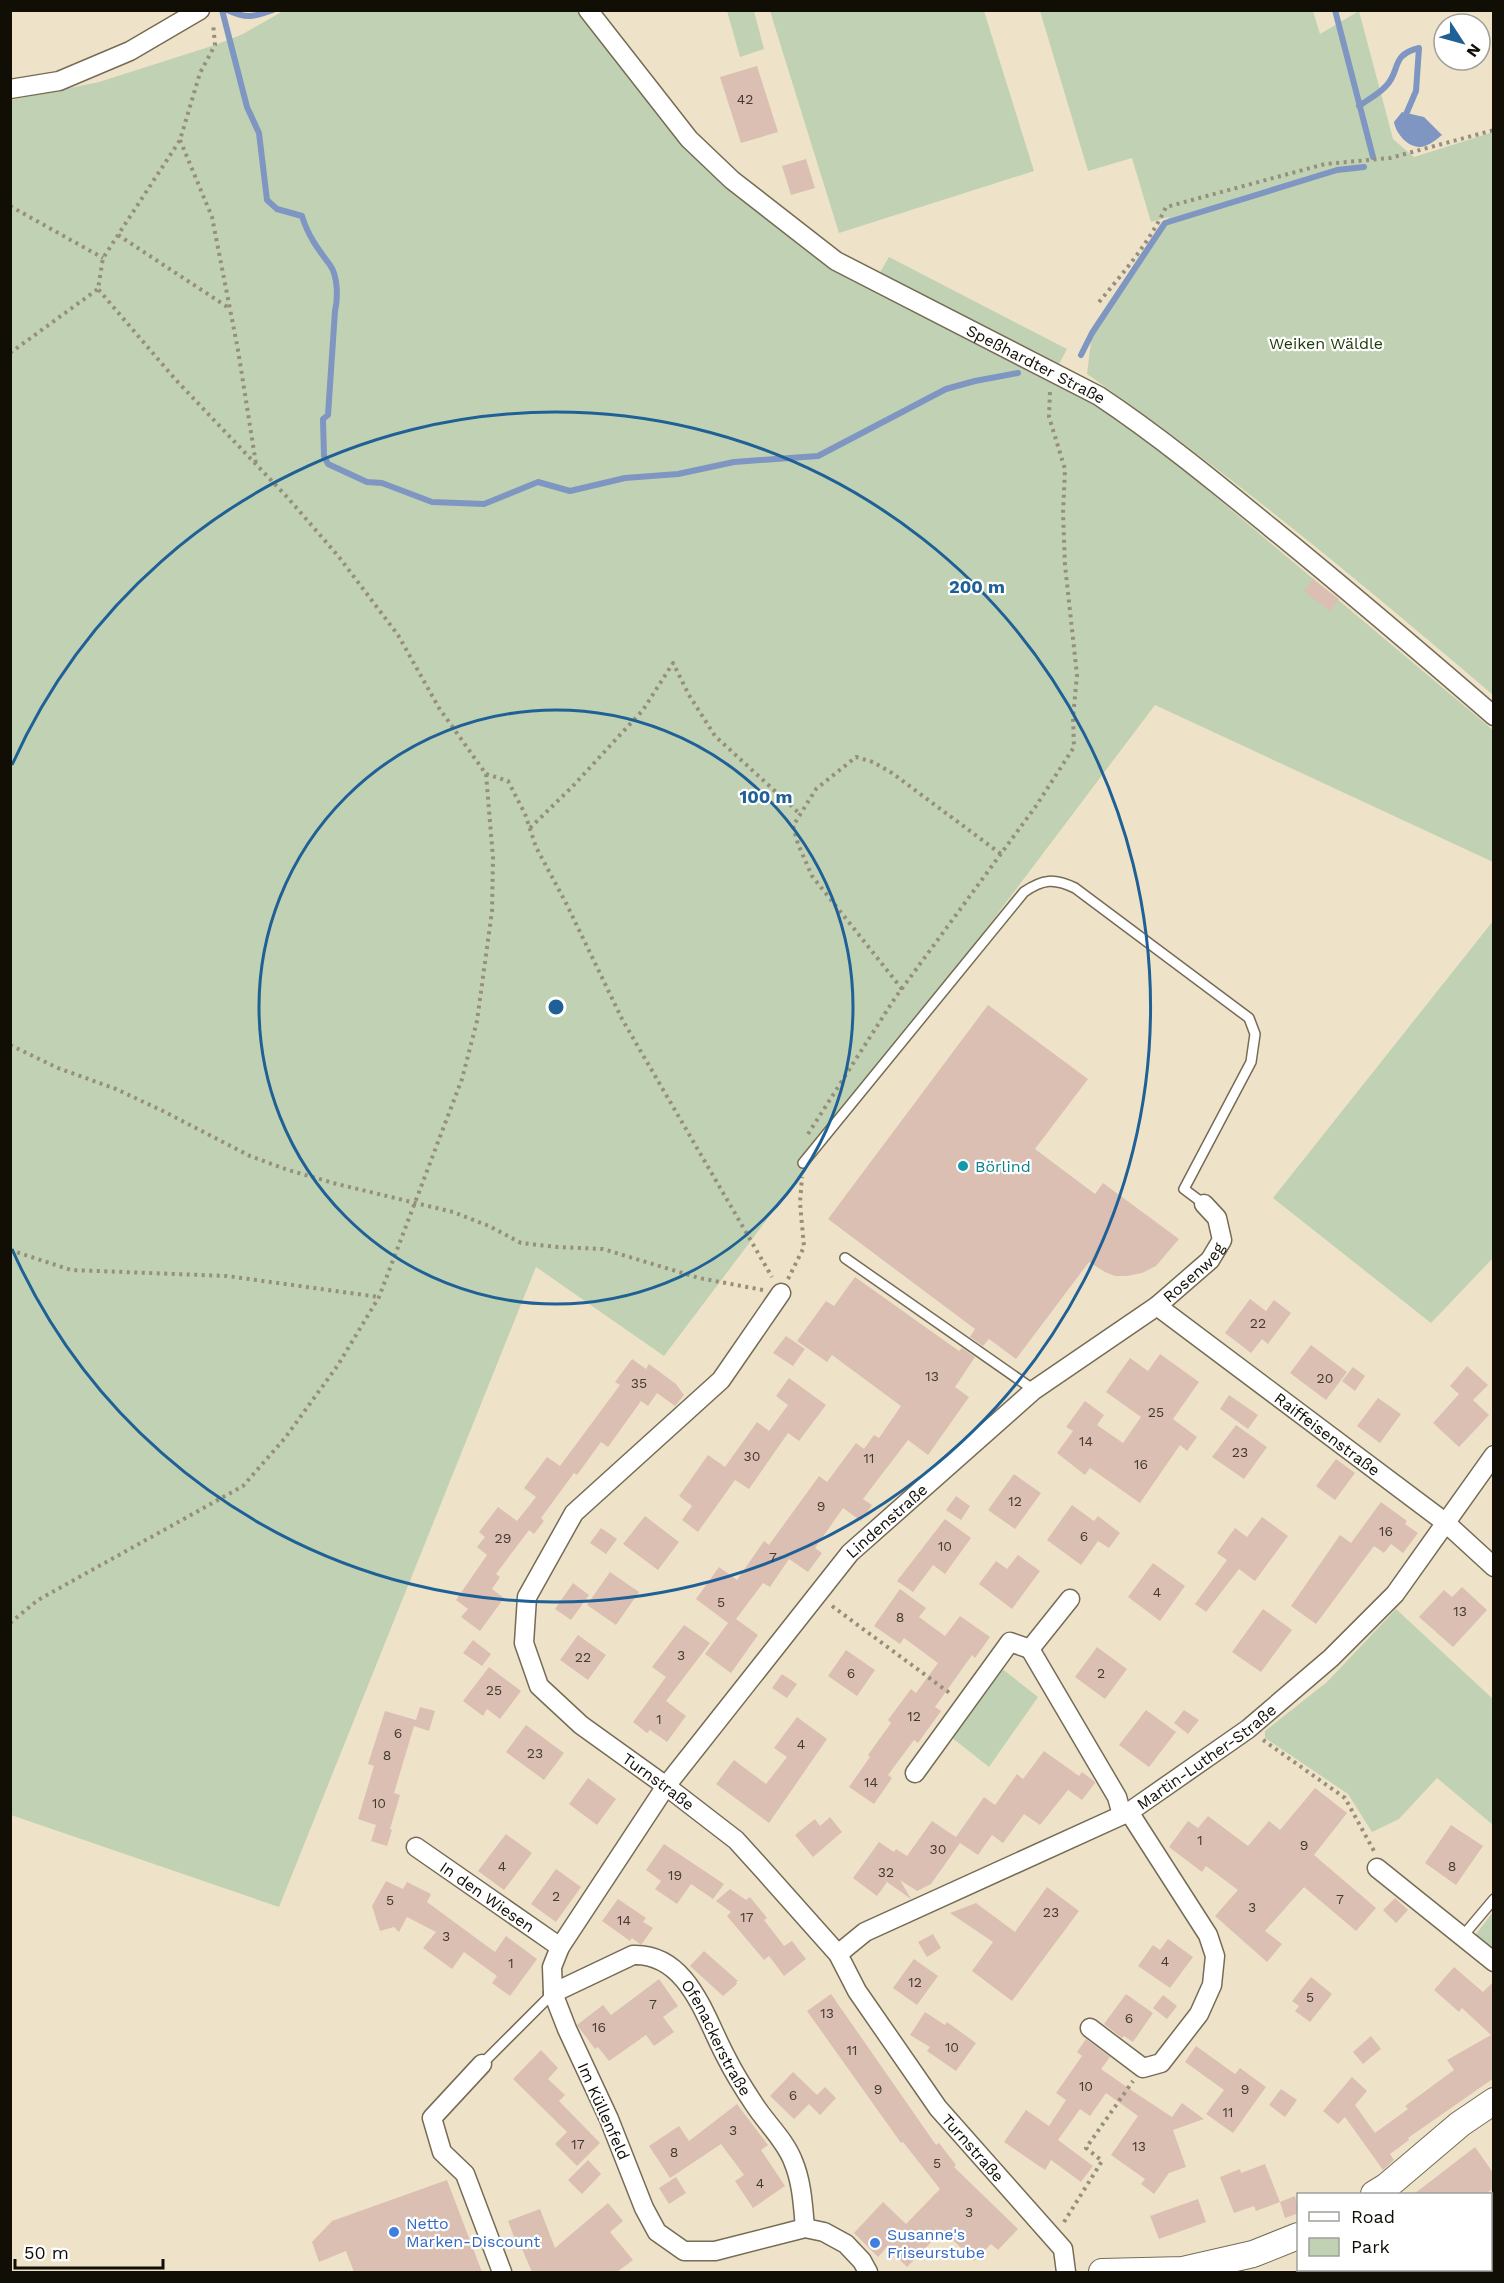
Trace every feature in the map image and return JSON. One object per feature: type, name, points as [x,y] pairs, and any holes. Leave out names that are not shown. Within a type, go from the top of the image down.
[{"type":"street","name":"Speßhardter Straße","points":[[588,10],[689,139],[732,180],[780,219],[836,261],[1099,396],[1133,419],[1221,487],[1361,602],[1494,716]]},
{"type":"street","points":[[10,89],[59,81],[207,16]]},
{"type":"street","name":"Rosenweg","points":[[1157,1306],[1210,1260],[1222,1240],[1217,1218],[1204,1204]]},
{"type":"street","name":"Turnstraße","points":[[781,1293],[721,1380],[574,1514],[527,1596],[524,1643],[539,1686],[581,1725],[736,1840],[838,1954],[858,1991],[938,2108],[1063,2250],[1066,2272]]},
{"type":"street","name":"Lindenstraße","points":[[666,1786],[850,1552],[1034,1390],[1157,1306]]},
{"type":"street","name":"Raiffeisenstraße","points":[[1157,1306],[1446,1524],[1494,1567]]},
{"type":"street","name":"Martin-Luther-Straße","points":[[838,1954],[865,1932],[1126,1813],[1248,1730],[1331,1658],[1395,1594],[1494,1455]]},
{"type":"street","points":[[1030,1649],[1070,1599]]},
{"type":"street","points":[[915,1773],[1010,1642],[1030,1649],[1126,1813],[1208,1935],[1215,1956],[1212,1985],[1199,2014],[1161,2063],[1143,2068],[1090,2028]]},
{"type":"street","name":"Im Küllenfeld","points":[[666,1786],[560,1947],[552,1967],[553,1993],[567,2029],[609,2119],[644,2208],[657,2232],[684,2251],[715,2251],[806,2228]]},
{"type":"street","name":"In den Wiesen","points":[[416,1847],[560,1947]]},
{"type":"street","points":[[1377,1869],[1494,1962]]},
{"type":"street","name":"Ofenackerstraße","points":[[553,1993],[633,1955],[645,1955],[674,1969],[704,2007],[726,2057],[755,2106],[793,2159],[801,2189],[806,2228]]},
{"type":"street","points":[[482,2064],[432,2118],[442,2152],[465,2174],[502,2272]]},
{"type":"street","points":[[1384,2192],[1460,2124],[1494,2101]]},
{"type":"street","points":[[806,2228],[824,2232],[846,2244],[862,2261],[868,2272]]},
{"type":"street","points":[[1102,2272],[1183,2270],[1253,2254],[1297,2237]]},
{"type":"lane","points":[[803,1163],[1024,892],[1038,882],[1060,881],[1075,888],[1249,1018],[1255,1034],[1251,1062],[1184,1189],[1204,1204]]},
{"type":"lane","points":[[845,1258],[1034,1390]]},
{"type":"lane","points":[[1462,1937],[1494,1899]]},
{"type":"lane","points":[[482,2064],[553,1993]]},
{"type":"path","points":[[10,353],[98,289],[103,258],[180,140],[201,73],[215,45],[207,16]]},
{"type":"path","points":[[1099,303],[1139,253],[1156,228],[1166,207],[1325,164],[1390,158],[1494,130]]},
{"type":"path","points":[[180,140],[212,217],[256,465]]},
{"type":"path","points":[[10,206],[103,258]]},
{"type":"path","points":[[118,235],[230,309]]},
{"type":"path","points":[[10,1623],[38,1600],[243,1486],[285,1438],[338,1365],[379,1297],[462,1079],[477,1021],[492,911],[493,858],[486,774],[439,708],[398,635],[339,557],[288,498],[175,379],[98,289]]},
{"type":"path","points":[[781,1293],[804,1247],[800,1203],[808,1130],[902,989],[1036,806],[1074,747],[1073,718],[1077,675],[1065,565],[1063,513],[1065,469],[1049,417],[1051,371]]},
{"type":"path","points":[[530,828],[643,711],[673,663],[689,695],[715,736],[800,814]]},
{"type":"path","points":[[902,989],[812,876],[798,844],[793,826],[816,789],[856,757],[873,762],[1001,854]]},
{"type":"path","points":[[486,774],[507,781],[525,814],[536,847],[622,1019],[781,1293]]},
{"type":"path","points":[[10,1045],[58,1068],[135,1098],[250,1156],[337,1184],[453,1212],[489,1226],[521,1243],[557,1248],[603,1249],[699,1278],[781,1293]]},
{"type":"path","points":[[10,1250],[70,1270],[227,1276],[379,1297]]},
{"type":"path","points":[[816,1595],[964,1703]]},
{"type":"path","points":[[1248,1730],[1345,1798],[1377,1857],[1377,1869]]},
{"type":"path","points":[[1053,2237],[1102,2161],[1086,2148],[1143,2068]]},
{"type":"green space","points":[[283,11],[579,11],[725,185],[810,253],[864,285],[1070,387],[1147,439],[1493,730],[1493,862],[1155,705],[664,1356],[536,1267],[279,1907],[11,1815],[11,100],[99,82],[215,45],[243,34]]},
{"type":"green space","points":[[727,11],[754,11],[764,49],[740,57]]},
{"type":"green space","points":[[770,11],[984,11],[1034,171],[839,233]]},
{"type":"green space","name":"Weiken Wäldle","points":[[1040,11],[1313,11],[1320,34],[1359,11],[1393,139],[1414,157],[1493,132],[1493,695],[1294,530],[1192,450],[1087,374],[1092,333],[1169,217],[1151,222],[1132,158],[1088,171]]},
{"type":"green space","points":[[889,257],[1067,349],[1059,364],[879,274]]},
{"type":"green space","points":[[1493,921],[1493,1258],[1431,1323],[1273,1198]]},
{"type":"green space","points":[[1396,1609],[1493,1699],[1493,1825],[1437,1778],[1399,1819],[1372,1832],[1348,1794],[1265,1738],[1265,1731],[1327,1682]]},
{"type":"green space","points":[[1000,1667],[1038,1697],[989,1767],[951,1737]]},
{"type":"green space","points":[[1493,1912],[1493,1952],[1474,1937]]},
{"type":"water","points":[[1402,112],[1424,117],[1442,135],[1425,146],[1410,144],[1401,137],[1395,127],[1394,122]]},
{"type":"building","points":[[757,66],[778,132],[741,143],[720,77]]},
{"type":"building","points":[[806,159],[815,188],[791,195],[782,166]]},
{"type":"building","points":[[1313,579],[1339,599],[1330,611],[1304,591]]},
{"type":"building","name":"Börlind","points":[[988,1005],[1088,1079],[1035,1149],[1095,1194],[1103,1183],[1179,1239],[1156,1266],[1142,1273],[1115,1276],[1089,1262],[1016,1359],[989,1339],[983,1346],[970,1337],[975,1329],[828,1219]]},
{"type":"building","points":[[855,1277],[959,1351],[962,1348],[975,1357],[955,1387],[969,1397],[928,1455],[908,1440],[863,1499],[872,1505],[861,1521],[843,1508],[815,1548],[822,1553],[808,1572],[789,1559],[770,1587],[763,1583],[736,1619],[758,1635],[731,1673],[705,1654],[728,1623],[696,1599],[719,1567],[737,1580],[764,1541],[769,1545],[819,1476],[827,1482],[856,1443],[864,1449],[874,1435],[879,1438],[901,1406],[832,1355],[827,1362],[797,1341],[826,1301],[834,1306]]},
{"type":"building","points":[[1250,1299],[1266,1311],[1274,1300],[1291,1313],[1268,1344],[1262,1339],[1251,1353],[1225,1333]]},
{"type":"building","points":[[786,1336],[805,1349],[793,1366],[773,1353]]},
{"type":"building","points":[[1311,1345],[1347,1372],[1326,1400],[1290,1373]]},
{"type":"building","points":[[1160,1354],[1199,1382],[1173,1419],[1197,1437],[1187,1451],[1180,1445],[1140,1503],[1090,1468],[1085,1475],[1057,1453],[1073,1431],[1066,1427],[1085,1401],[1104,1415],[1097,1425],[1123,1443],[1141,1417],[1106,1392],[1130,1358],[1148,1371]]},
{"type":"building","points":[[632,1359],[646,1369],[649,1364],[676,1384],[684,1395],[675,1406],[657,1393],[648,1406],[641,1401],[608,1447],[601,1442],[577,1475],[574,1473],[541,1518],[544,1521],[534,1534],[529,1530],[496,1574],[500,1577],[492,1589],[504,1598],[480,1631],[461,1617],[468,1609],[456,1600],[487,1555],[477,1547],[485,1537],[479,1532],[498,1507],[517,1521],[536,1497],[524,1488],[547,1457],[560,1466],[620,1385],[615,1382]]},
{"type":"building","points":[[1467,1366],[1488,1385],[1473,1400],[1489,1415],[1459,1447],[1433,1423],[1459,1394],[1450,1386]]},
{"type":"building","points":[[1353,1367],[1365,1376],[1355,1391],[1342,1381]]},
{"type":"building","points":[[789,1378],[826,1405],[799,1441],[788,1433],[749,1489],[735,1480],[698,1532],[682,1520],[692,1506],[679,1496],[708,1455],[725,1467],[757,1422],[769,1431],[788,1405],[776,1396]]},
{"type":"building","points":[[1229,1395],[1258,1415],[1248,1429],[1220,1409]]},
{"type":"building","points":[[1378,1398],[1401,1414],[1380,1443],[1357,1426]]},
{"type":"building","points":[[1236,1425],[1267,1447],[1244,1479],[1212,1457]]},
{"type":"building","points":[[1336,1459],[1355,1473],[1335,1500],[1316,1486]]},
{"type":"building","points":[[1014,1474],[1041,1493],[1015,1529],[988,1510]]},
{"type":"building","points":[[956,1496],[970,1506],[961,1520],[946,1510]]},
{"type":"building","points":[[1381,1502],[1407,1521],[1405,1524],[1418,1533],[1403,1553],[1391,1544],[1384,1553],[1374,1546],[1316,1624],[1291,1606],[1340,1535],[1351,1543]]},
{"type":"building","points":[[1072,1505],[1094,1521],[1098,1516],[1120,1533],[1109,1548],[1098,1541],[1081,1565],[1047,1540]]},
{"type":"building","points":[[645,1516],[679,1542],[658,1570],[623,1544]]},
{"type":"building","points":[[1262,1517],[1288,1536],[1255,1581],[1239,1569],[1206,1612],[1195,1604],[1227,1560],[1217,1553],[1235,1528],[1247,1537]]},
{"type":"building","points":[[945,1519],[971,1538],[945,1574],[933,1565],[913,1592],[897,1581]]},
{"type":"building","points":[[601,1528],[617,1539],[606,1554],[590,1543]]},
{"type":"building","points":[[1018,1555],[1040,1571],[1012,1609],[979,1584],[996,1561],[1007,1569]]},
{"type":"building","points":[[1153,1563],[1185,1586],[1160,1621],[1128,1597]]},
{"type":"building","points":[[610,1572],[639,1592],[616,1625],[587,1605]]},
{"type":"building","points":[[573,1583],[589,1595],[571,1620],[555,1609]]},
{"type":"building","points":[[1462,1587],[1487,1610],[1453,1647],[1419,1617],[1444,1590],[1452,1597]]},
{"type":"building","points":[[900,1589],[926,1608],[919,1617],[945,1636],[960,1616],[990,1637],[975,1658],[972,1655],[935,1707],[941,1711],[918,1743],[914,1740],[888,1775],[892,1778],[874,1804],[849,1787],[891,1723],[888,1720],[911,1689],[916,1693],[938,1663],[904,1638],[900,1644],[874,1626]]},
{"type":"building","points":[[1263,1609],[1292,1630],[1261,1672],[1232,1652]]},
{"type":"building","points":[[684,1625],[710,1643],[666,1701],[686,1716],[667,1742],[650,1730],[647,1733],[633,1722],[666,1677],[652,1667]]},
{"type":"building","points":[[578,1635],[606,1655],[588,1680],[560,1660]]},
{"type":"building","points":[[473,1640],[491,1654],[482,1666],[463,1653]]},
{"type":"building","points":[[1097,1647],[1127,1669],[1105,1699],[1075,1677]]},
{"type":"building","points":[[846,1650],[875,1670],[857,1696],[828,1676]]},
{"type":"building","points":[[489,1667],[521,1691],[500,1719],[487,1709],[483,1716],[463,1701]]},
{"type":"building","points":[[782,1674],[797,1684],[787,1698],[772,1688]]},
{"type":"building","points":[[420,1707],[435,1711],[429,1731],[414,1726],[394,1793],[400,1795],[387,1846],[371,1841],[376,1825],[358,1819],[374,1766],[368,1764],[385,1711],[416,1720]]},
{"type":"building","points":[[1146,1710],[1176,1732],[1149,1767],[1119,1745]]},
{"type":"building","points":[[1184,1710],[1199,1720],[1188,1734],[1174,1723]]},
{"type":"building","points":[[797,1717],[827,1739],[769,1823],[716,1784],[734,1760],[766,1784],[787,1757],[774,1748]]},
{"type":"building","points":[[526,1725],[564,1753],[544,1780],[506,1752]]},
{"type":"building","points":[[1044,1751],[1079,1776],[1082,1772],[1094,1781],[1095,1783],[1082,1800],[1068,1790],[1040,1825],[1024,1814],[1003,1843],[992,1835],[978,1855],[960,1843],[931,1884],[917,1891],[900,1880],[911,1899],[887,1882],[877,1896],[853,1878],[879,1842],[894,1852],[896,1849],[907,1856],[932,1821],[956,1837],[984,1797],[995,1805],[1017,1774],[1023,1779]]},
{"type":"building","points":[[588,1778],[616,1799],[597,1825],[569,1804]]},
{"type":"building","points":[[1315,1788],[1347,1813],[1314,1855],[1376,1908],[1356,1931],[1304,1887],[1265,1931],[1282,1944],[1267,1962],[1215,1916],[1238,1890],[1206,1866],[1202,1872],[1169,1847],[1188,1821],[1198,1828],[1208,1816],[1248,1846],[1269,1821],[1280,1830]]},
{"type":"building","points":[[830,1817],[842,1832],[813,1857],[795,1835],[815,1819],[820,1826]]},
{"type":"building","points":[[1451,1825],[1483,1846],[1456,1885],[1425,1863]]},
{"type":"building","points":[[506,1834],[532,1853],[504,1890],[478,1871]]},
{"type":"building","points":[[664,1844],[724,1884],[713,1899],[691,1884],[677,1904],[655,1889],[661,1881],[646,1870]]},
{"type":"building","points":[[556,1869],[581,1887],[556,1922],[531,1904]]},
{"type":"building","points":[[386,1881],[403,1889],[407,1882],[431,1894],[427,1902],[495,1952],[506,1936],[537,1959],[510,1996],[492,1983],[497,1976],[464,1952],[452,1969],[423,1948],[436,1932],[407,1917],[399,1932],[394,1927],[380,1931],[372,1906]]},
{"type":"building","points":[[1047,1887],[1079,1911],[1012,2001],[972,1971],[993,1942],[950,1913],[976,1903],[1015,1932]]},
{"type":"building","points":[[730,1889],[746,1900],[750,1897],[767,1918],[764,1920],[784,1946],[792,1941],[806,1959],[784,1976],[769,1956],[764,1960],[727,1916],[731,1912],[716,1901]]},
{"type":"building","points":[[1395,1898],[1408,1910],[1396,1923],[1383,1910]]},
{"type":"building","points":[[618,1899],[646,1918],[643,1922],[653,1928],[641,1945],[632,1938],[630,1941],[602,1921]]},
{"type":"building","points":[[933,1934],[941,1948],[927,1957],[918,1942]]},
{"type":"building","points":[[1168,1939],[1193,1957],[1170,1988],[1138,1966],[1153,1945],[1160,1950]]},
{"type":"building","points":[[704,1951],[738,1981],[723,1996],[690,1966]]},
{"type":"building","points":[[914,1959],[938,1976],[917,2005],[893,1988]]},
{"type":"building","points":[[1454,1967],[1483,1992],[1494,1981],[1494,2078],[1408,2138],[1409,2140],[1390,2154],[1394,2160],[1383,2170],[1345,2117],[1338,2124],[1323,2111],[1352,2077],[1367,2091],[1355,2105],[1375,2133],[1408,2109],[1405,2106],[1454,2070],[1447,2060],[1491,2035],[1462,2008],[1459,2012],[1434,1990]]},
{"type":"building","points":[[1311,1977],[1332,1994],[1310,2022],[1295,2011],[1299,2006],[1292,2001]]},
{"type":"building","points":[[659,1979],[678,2006],[663,2017],[674,2032],[654,2046],[646,2035],[609,2061],[598,2047],[595,2049],[577,2025],[603,2005],[611,2015]]},
{"type":"building","points":[[831,1994],[936,2145],[939,2143],[956,2165],[954,2167],[1018,2229],[998,2250],[991,2244],[974,2261],[943,2230],[907,2267],[887,2247],[878,2257],[854,2233],[883,2202],[906,2224],[940,2189],[903,2142],[901,2143],[807,2011]]},
{"type":"building","points":[[1126,1994],[1153,2013],[1133,2042],[1124,2036],[1122,2038],[1104,2024]]},
{"type":"building","points":[[1163,1995],[1177,2006],[1167,2019],[1153,2008]]},
{"type":"building","points":[[925,2012],[945,2025],[947,2022],[976,2043],[956,2071],[927,2051],[930,2047],[910,2035]]},
{"type":"building","points":[[1371,2036],[1381,2049],[1363,2064],[1353,2052]]},
{"type":"building","points":[[1086,2039],[1110,2057],[1101,2069],[1134,2092],[1172,2117],[1182,2103],[1204,2119],[1173,2130],[1186,2167],[1169,2173],[1154,2194],[1141,2184],[1145,2179],[1111,2155],[1138,2116],[1106,2093],[1090,2116],[1080,2109],[1058,2140],[1093,2166],[1081,2182],[1051,2160],[1045,2170],[1004,2142],[1026,2110],[1049,2126],[1066,2100],[1056,2093],[1082,2056],[1077,2052]]},
{"type":"building","points":[[1196,2046],[1235,2074],[1240,2068],[1266,2087],[1233,2133],[1206,2114],[1224,2090],[1185,2062]]},
{"type":"building","points":[[541,2050],[558,2068],[548,2079],[565,2095],[559,2101],[600,2143],[577,2166],[555,2144],[567,2132],[513,2079]]},
{"type":"building","points":[[793,2072],[817,2095],[825,2087],[836,2098],[820,2115],[809,2104],[794,2119],[770,2096]]},
{"type":"building","points":[[1281,2089],[1297,2100],[1285,2117],[1269,2105]]},
{"type":"building","points":[[737,2104],[768,2145],[761,2150],[785,2186],[753,2208],[735,2181],[744,2175],[721,2144],[670,2178],[649,2146],[679,2126],[689,2141]]},
{"type":"building","points":[[1475,2147],[1494,2174],[1494,2188],[1486,2193],[1415,2193]]},
{"type":"building","points":[[588,2160],[601,2174],[582,2194],[568,2180]]},
{"type":"building","points":[[1265,2164],[1280,2202],[1256,2211],[1254,2206],[1234,2213],[1220,2177],[1240,2169],[1241,2173]]},
{"type":"building","points":[[676,2177],[686,2193],[669,2204],[659,2188]]},
{"type":"building","name":"Netto Marken-Discount","points":[[447,2180],[482,2272],[354,2272],[346,2251],[319,2262],[312,2242],[332,2221]]},
{"type":"building","points":[[1295,2196],[1297,2214],[1285,2218],[1280,2202]]},
{"type":"building","points":[[1198,2199],[1206,2222],[1159,2239],[1150,2216]]},
{"type":"building","points":[[608,2203],[623,2221],[610,2232],[633,2260],[617,2272],[532,2272],[522,2249],[519,2250],[508,2221],[540,2209],[555,2248]]},
{"type":"waterway","points":[[222,10],[247,107],[259,133],[267,200],[277,209],[302,216],[310,236],[335,275],[337,300],[328,415],[323,419],[324,456],[328,464],[367,482],[382,483],[432,502],[484,504],[538,482],[570,491],[625,478],[678,474],[734,462],[818,456],[946,389],[1018,373]]},
{"type":"waterway","points":[[227,10],[250,16],[273,10]]},
{"type":"waterway","points":[[1335,10],[1373,157]]},
{"type":"waterway","points":[[1359,106],[1386,86],[1404,55],[1419,48],[1416,91],[1407,112]]},
{"type":"waterway","points":[[1081,355],[1092,333],[1165,223],[1337,170],[1364,167]]},
{"type":"place","name":"Börlind","points":[[963,1166]]},
{"type":"place","name":"Netto Marken-Discount","points":[[394,2232]]},
{"type":"place","name":"Susanne's Friseurstube","points":[[875,2243]]}]
